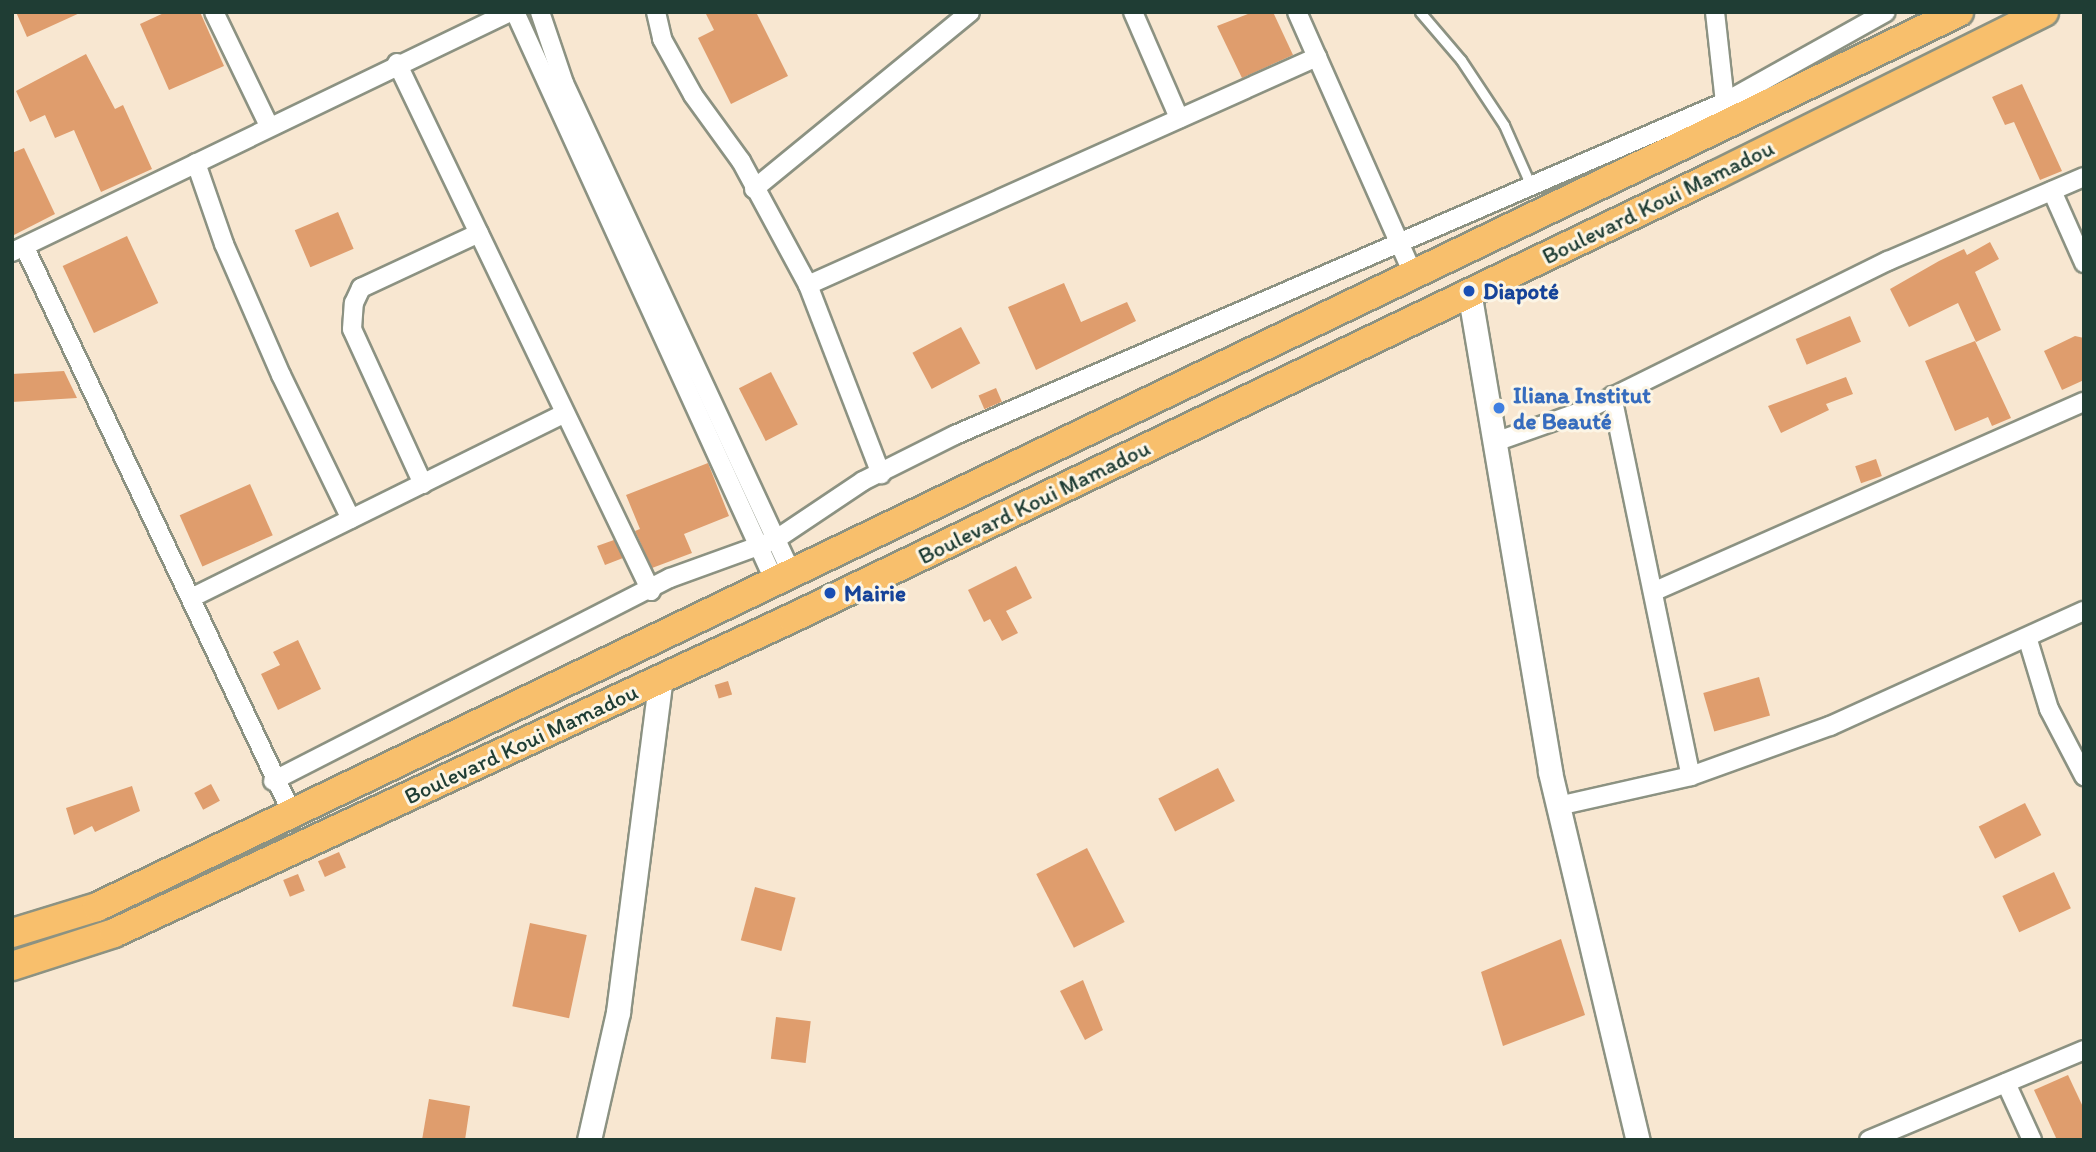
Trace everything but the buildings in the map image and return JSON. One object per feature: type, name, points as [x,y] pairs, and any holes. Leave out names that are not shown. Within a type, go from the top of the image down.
[{"type":"main road","name":"Boulevard Koui Mamadou","points":[[12,933],[97,907],[290,811],[783,578],[1454,252],[1727,114],[1959,12]]},
{"type":"main road","name":"Boulevard Koui Mamadou","points":[[12,966],[114,933],[661,678],[1718,174],[2044,12]]},
{"type":"main road","points":[[1454,252],[1469,291]]},
{"type":"street","points":[[214,12],[269,126]]},
{"type":"street","points":[[290,811],[273,781],[191,598],[19,250],[397,63],[510,12]]},
{"type":"street","points":[[516,12],[783,578]]},
{"type":"street","points":[[540,12],[564,83],[767,543]]},
{"type":"street","points":[[656,12],[662,38],[674,61],[741,160],[754,189],[808,285],[881,474]]},
{"type":"street","points":[[754,189],[970,12]]},
{"type":"street","points":[[1133,12],[1180,118]]},
{"type":"street","points":[[1297,12],[1402,242],[1412,272]]},
{"type":"street","points":[[1716,12],[1727,114]]},
{"type":"street","points":[[273,781],[651,591],[670,578],[767,543],[863,481],[1043,396],[1531,186],[1727,114],[1886,12]]},
{"type":"street","points":[[808,285],[1317,57]]},
{"type":"street","points":[[397,63],[651,591]]},
{"type":"street","points":[[196,163],[225,244],[281,375],[351,519]]},
{"type":"street","points":[[1495,442],[1612,396],[1888,261],[2084,177]]},
{"type":"street","points":[[2052,191],[2084,263]]},
{"type":"street","points":[[423,484],[352,329],[354,303],[361,288],[479,233]]},
{"type":"street","points":[[1469,291],[1524,635],[1558,806],[1638,1140]]},
{"type":"street","points":[[1612,396],[1655,591],[1691,776]]},
{"type":"street","points":[[1655,591],[2084,402]]},
{"type":"street","points":[[191,598],[565,413]]},
{"type":"street","points":[[1558,806],[1691,776],[1830,726],[2028,640],[2084,611]]},
{"type":"street","points":[[2028,640],[2049,709],[2084,776]]},
{"type":"street","points":[[589,1140],[618,1012],[661,678]]},
{"type":"street","points":[[1869,1140],[2084,1050]]},
{"type":"street","points":[[2006,1083],[2032,1140]]},
{"type":"lane","points":[[1420,12],[1461,60],[1504,125],[1531,186]]},
{"type":"place","name":"Diapoté","points":[[1469,291]]},
{"type":"place","name":"Iliana Institut de Beauté","points":[[1499,408]]},
{"type":"place","name":"Mairie","points":[[830,593]]}]
